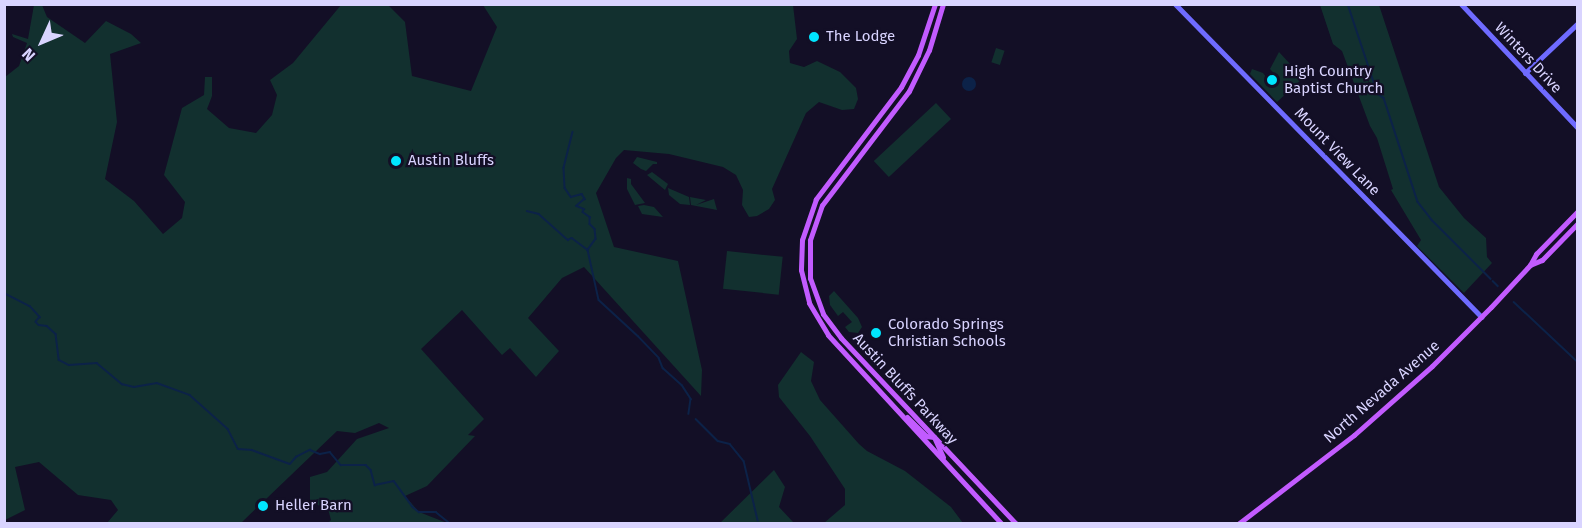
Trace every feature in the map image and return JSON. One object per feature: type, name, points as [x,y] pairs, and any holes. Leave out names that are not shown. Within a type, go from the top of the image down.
[{"type":"main road","name":"Austin Bluffs Parkway","points":[[935,4],[918,55],[902,87],[885,113],[819,193],[808,215],[801,247],[804,288],[816,317],[828,335],[1002,524]]},
{"type":"main road","name":"Austin Bluffs Parkway","points":[[944,4],[929,50],[909,91],[822,205],[812,233],[809,260],[814,293],[831,326],[1016,524]]},
{"type":"main road","name":"North Nevada Avenue","points":[[1238,524],[1373,419],[1481,317],[1530,265],[1536,254],[1578,211]]},
{"type":"main road","name":"North Nevada Avenue","points":[[1530,265],[1542,260],[1578,223]]},
{"type":"main road","points":[[891,405],[926,436],[934,437],[936,446],[952,470]]},
{"type":"street","name":"Mount View Lane","points":[[1175,4],[1481,317]]},
{"type":"street","name":"Winters Drive","points":[[1461,4],[1578,128]]},
{"type":"street","points":[[1526,73],[1578,23]]},
{"type":"green space","points":[[34,5],[42,5],[47,17],[85,43],[106,21],[131,34],[141,43],[110,54],[117,122],[105,179],[134,201],[163,234],[182,218],[185,202],[164,175],[182,108],[204,95],[205,77],[212,77],[212,96],[207,109],[229,128],[256,133],[272,115],[277,95],[270,80],[293,63],[341,5],[388,5],[405,22],[412,76],[471,91],[497,27],[483,5],[793,5],[797,39],[789,51],[790,63],[804,67],[817,61],[840,72],[856,88],[858,99],[854,109],[842,110],[819,102],[806,113],[772,189],[775,200],[769,209],[757,216],[749,217],[742,205],[743,190],[736,175],[723,167],[669,154],[624,150],[616,158],[596,193],[614,247],[678,261],[702,370],[701,396],[584,267],[562,278],[528,318],[559,351],[536,377],[510,348],[502,355],[462,310],[421,349],[484,419],[468,435],[475,436],[427,486],[405,496],[419,512],[447,523],[328,523],[331,520],[328,509],[310,502],[310,477],[327,472],[357,439],[389,428],[379,423],[355,433],[337,431],[241,523],[107,523],[118,510],[111,500],[78,495],[39,462],[15,467],[25,510],[5,520],[5,77],[19,66],[27,43],[13,37],[12,34],[28,39]]},
{"type":"green space","points":[[1320,5],[1379,5],[1439,187],[1464,218],[1486,238],[1487,257],[1492,263],[1464,293],[1417,246],[1421,240],[1391,190],[1393,189],[1377,138],[1370,126],[1342,51],[1333,44]]},
{"type":"green space","points":[[996,48],[1005,51],[1000,65],[991,62]]},
{"type":"green space","points":[[1279,52],[1303,78],[1277,102],[1250,74],[1252,69],[1263,73],[1266,77],[1264,81],[1272,87],[1279,79],[1270,69]]},
{"type":"green space","points":[[936,103],[951,119],[889,177],[874,161]]},
{"type":"green space","points":[[637,157],[657,162],[657,164],[653,164],[646,171],[633,163]]},
{"type":"green space","points":[[652,172],[668,184],[665,190],[647,175]]},
{"type":"green space","points":[[627,178],[631,179],[631,184],[645,203],[635,205],[627,189]]},
{"type":"green space","points":[[668,188],[689,197],[690,205],[680,204],[669,195]]},
{"type":"green space","points":[[690,197],[706,200],[696,205],[714,199],[717,210],[691,205]]},
{"type":"green space","points":[[638,206],[654,207],[663,217],[642,214]]},
{"type":"green space","points":[[727,251],[783,257],[779,295],[723,289]]},
{"type":"green space","points":[[834,291],[858,318],[862,327],[858,333],[849,332],[845,327],[852,322],[843,312],[838,316],[830,305],[829,296]]},
{"type":"green space","points":[[801,352],[814,362],[811,381],[820,400],[859,444],[867,451],[905,471],[951,507],[963,523],[824,523],[845,505],[845,489],[810,436],[779,397],[778,385]]},
{"type":"green space","points":[[774,470],[785,487],[779,507],[794,523],[720,523]]},
{"type":"water","points":[[969,77],[974,79],[976,84],[974,89],[969,91],[964,89],[962,84],[964,79]]},
{"type":"waterway","points":[[1348,4],[1378,94],[1384,98],[1418,202],[1432,220],[1491,279]]},
{"type":"waterway","points":[[573,132],[564,168],[565,188],[571,197],[582,194],[585,199],[577,206],[584,209],[583,212],[590,217],[590,224],[595,229],[596,239],[588,250],[599,300],[638,336],[659,358],[663,368],[682,385],[691,399],[689,414]]},
{"type":"waterway","points":[[527,211],[539,214],[568,240],[572,238],[588,250]]},
{"type":"waterway","points":[[1493,281],[1498,286]]},
{"type":"waterway","points":[[4,293],[30,306],[40,317],[36,322],[47,326],[56,334],[59,360],[69,365],[97,363],[122,384],[134,387],[157,383],[190,395],[228,429],[238,449],[252,450],[290,464],[296,457],[310,450],[320,454],[330,452],[341,465],[366,465],[371,470],[375,485],[394,481],[419,512],[436,512],[451,524]]},
{"type":"waterway","points":[[1514,302],[1578,362]]},
{"type":"waterway","points":[[696,419],[718,441],[730,444],[744,461],[758,520]]},
{"type":"place","name":"The Lodge","points":[[814,37]]},
{"type":"place","name":"High Country Baptist Church","points":[[1272,80]]},
{"type":"place","name":"Austin Bluffs","points":[[396,161]]},
{"type":"place","name":"Colorado Springs Christian Schools","points":[[876,333]]},
{"type":"place","name":"Heller Barn","points":[[263,506]]}]
